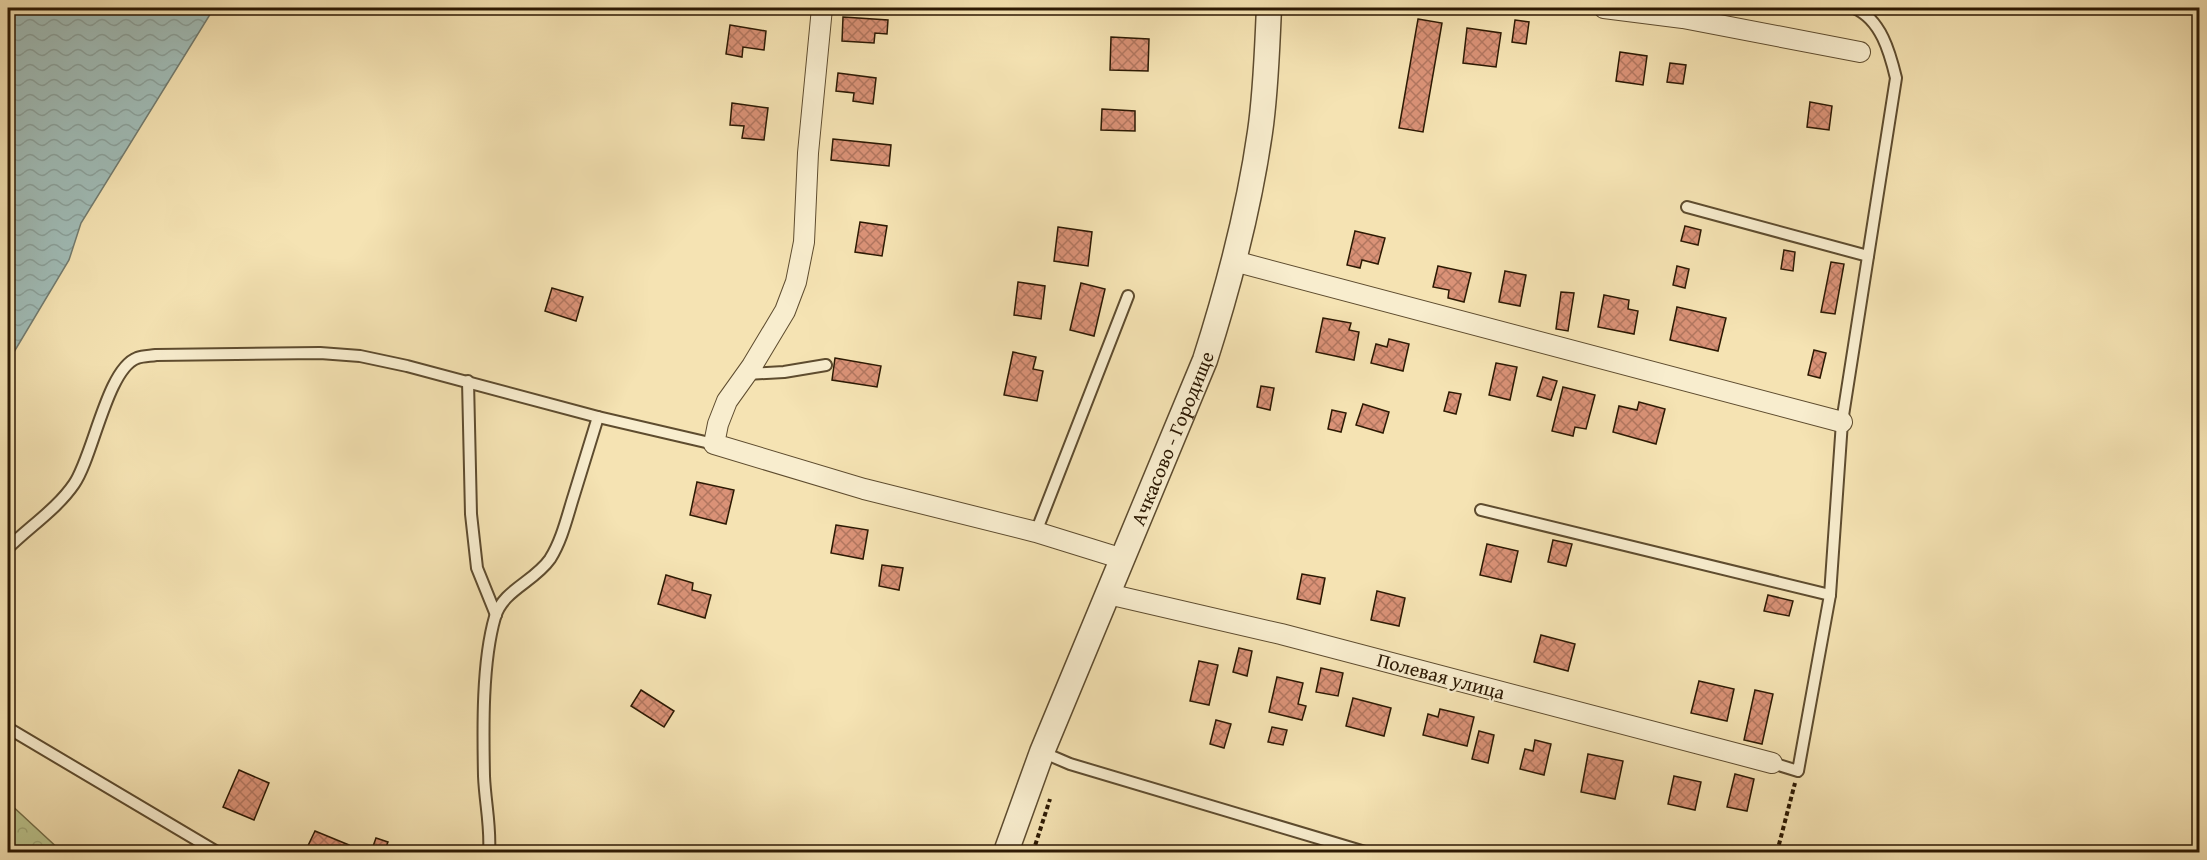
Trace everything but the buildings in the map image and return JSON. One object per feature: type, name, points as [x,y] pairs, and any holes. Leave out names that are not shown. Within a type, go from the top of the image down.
[{"type":"street","points":[[822,8],[808,153],[804,242],[796,282],[785,311],[727,401],[718,424],[714,444],[864,489],[1036,532],[1123,559]]},
{"type":"street","name":"Ачкасово - Городище","points":[[1006,852],[1042,752],[1205,360],[1234,261],[1248,203],[1260,130],[1269,8]]},
{"type":"street","points":[[1604,8],[1683,18],[1860,52]]},
{"type":"street","points":[[1234,261],[1842,422]]},
{"type":"street","name":"Полевая улица","points":[[1108,594],[1281,634],[1772,763]]},
{"type":"lane","points":[[1772,763],[1798,771],[1830,595],[1842,422],[1896,78],[1889,49],[1874,24],[1854,8]]},
{"type":"lane","points":[[1687,207],[1868,256]]},
{"type":"lane","points":[[1036,532],[1128,296]]},
{"type":"lane","points":[[8,548],[56,506],[74,484],[86,462],[104,406],[121,375],[135,358],[156,354],[320,353],[360,356],[714,444]]},
{"type":"lane","points":[[746,374],[784,372],[826,365]]},
{"type":"lane","points":[[468,381],[471,514],[477,568],[496,615]]},
{"type":"lane","points":[[489,852],[490,836],[484,777],[485,712],[487,651],[496,615],[503,600],[533,578],[549,560],[562,536],[598,417]]},
{"type":"lane","points":[[1481,510],[1830,595]]},
{"type":"lane","points":[[8,728],[217,852]]},
{"type":"lane","points":[[1042,752],[1070,764],[1365,852]]},
{"type":"path","points":[[1778,852],[1798,771]]},
{"type":"green space","points":[[8,802],[62,852],[8,852]]},
{"type":"water","points":[[8,8],[214,8],[81,223],[69,260],[8,359]]}]
